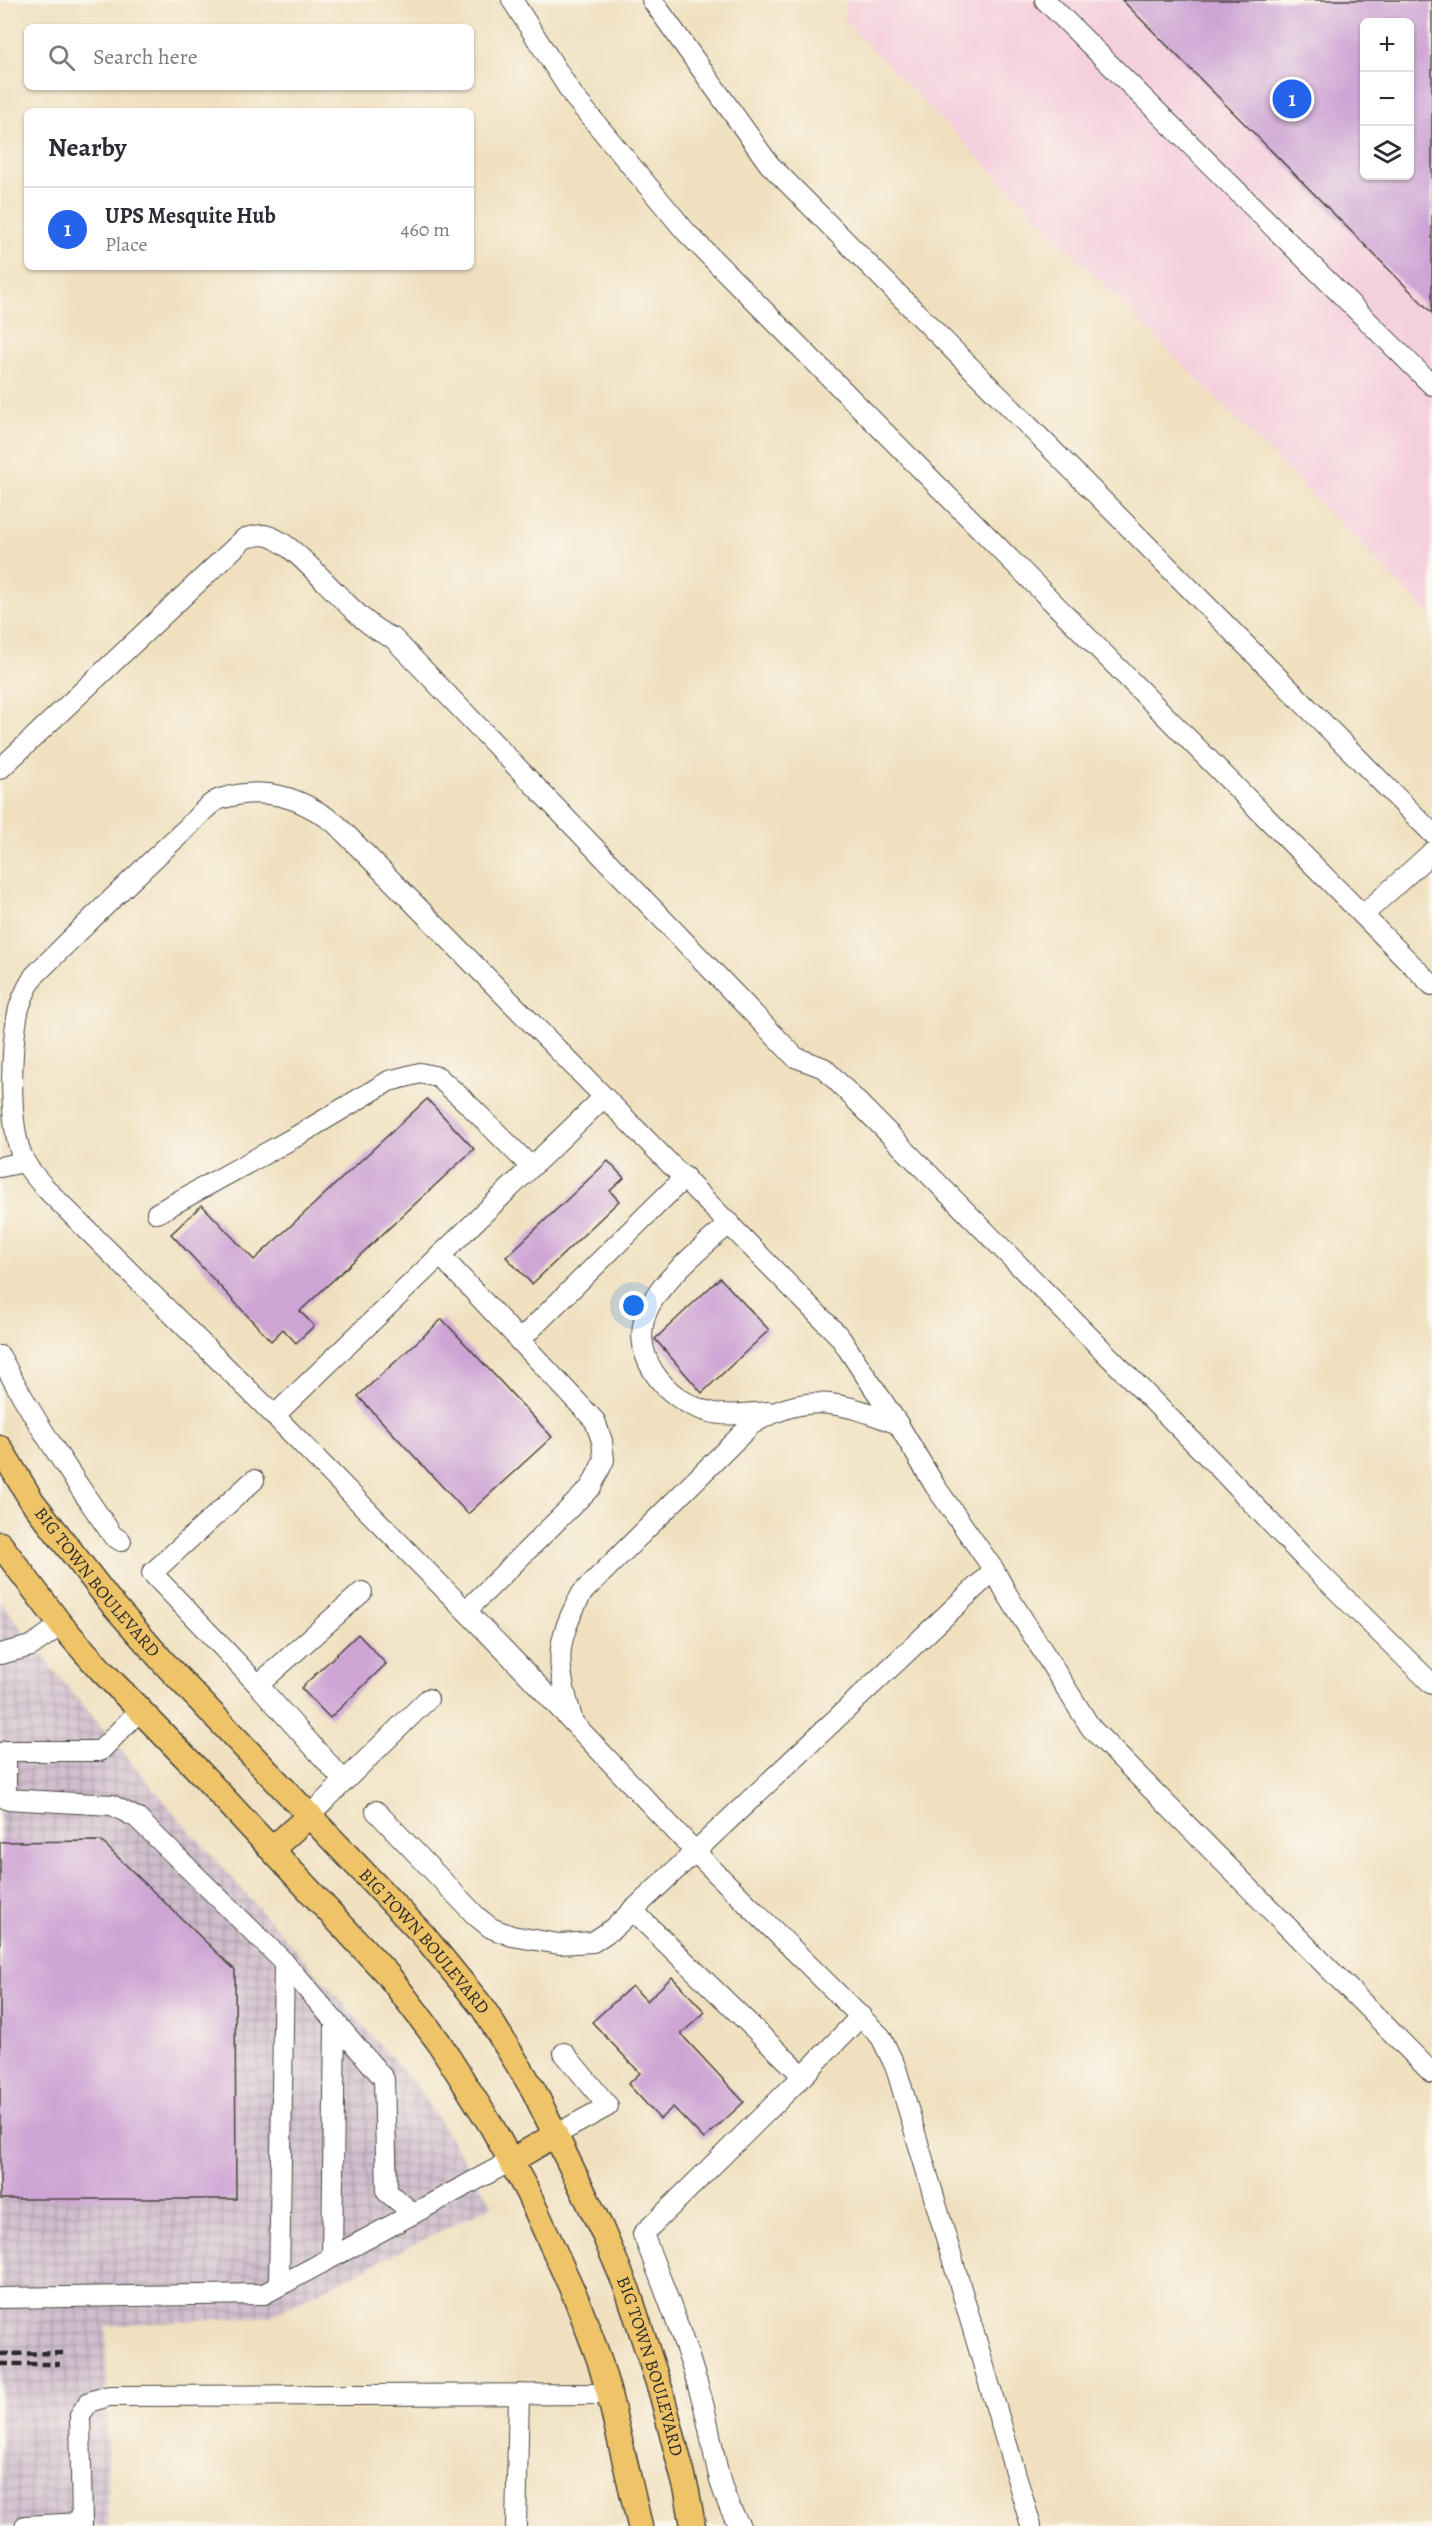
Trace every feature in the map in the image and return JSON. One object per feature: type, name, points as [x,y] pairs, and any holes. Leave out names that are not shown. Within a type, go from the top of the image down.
[{"type":"main road","name":"BIG TOWN BOULEVARD","points":[[0,1448],[32,1501],[109,1600],[166,1665],[424,1936],[483,2008],[534,2091],[602,2230],[643,2333],[687,2492],[693,2526]]},
{"type":"main road","points":[[0,1544],[62,1625],[388,1975],[431,2031],[492,2127],[528,2193],[576,2298],[599,2359],[609,2394],[640,2526]]},
{"type":"main road","points":[[272,1849],[310,1815]]},
{"type":"main road","points":[[511,2162],[555,2134]]},
{"type":"lane","points":[[512,0],[574,97],[686,232],[1432,985]]},
{"type":"lane","points":[[652,0],[769,164],[1432,833]]},
{"type":"lane","points":[[1045,0],[1432,385]]},
{"type":"lane","points":[[0,769],[245,538],[265,535],[286,546],[364,619],[385,635],[393,638],[795,1057],[824,1068],[1220,1469],[1303,1557],[1432,1684]]},
{"type":"lane","points":[[1031,2526],[896,2068],[881,2037],[694,1850],[466,1611],[274,1416],[52,1196],[24,1162],[17,1142],[13,1110],[15,1039],[23,993],[34,976],[141,869],[218,800],[246,794],[268,794],[293,798],[316,809],[336,824],[840,1336],[898,1424],[935,1486],[994,1570],[1091,1728],[1432,2073]]},
{"type":"lane","points":[[1363,915],[1432,852]]},
{"type":"lane","points":[[157,1213],[297,1136],[389,1081],[420,1073],[438,1077],[531,1167]]},
{"type":"lane","points":[[274,1416],[604,1096]]},
{"type":"lane","points":[[0,1167],[24,1162]]},
{"type":"lane","points":[[519,1341],[685,1177]]},
{"type":"lane","points":[[730,1223],[678,1271],[651,1304],[643,1322],[643,1345],[648,1366],[663,1385],[677,1397],[710,1412],[775,1412]]},
{"type":"lane","points":[[440,1255],[596,1420],[604,1460],[591,1487],[466,1611]]},
{"type":"lane","points":[[0,1356],[26,1404],[65,1466],[113,1536],[121,1541]]},
{"type":"lane","points":[[573,1722],[561,1678],[559,1653],[567,1620],[582,1593],[751,1425],[775,1412],[810,1403],[833,1404],[862,1410],[898,1424]]},
{"type":"lane","points":[[254,1480],[152,1573],[258,1685],[344,1781]]},
{"type":"lane","points":[[376,1811],[476,1916],[491,1928],[512,1936],[559,1944],[593,1942],[614,1928],[694,1850],[994,1570]]},
{"type":"lane","points":[[258,1685],[362,1592]]},
{"type":"lane","points":[[0,1654],[31,1646],[62,1625]]},
{"type":"lane","points":[[310,1815],[428,1699]]},
{"type":"lane","points":[[140,1711],[100,1751],[3,1751],[6,1799],[112,1805],[137,1818],[284,1962],[384,2079],[387,2192],[413,2213]]},
{"type":"lane","points":[[632,1910],[803,2076]]},
{"type":"lane","points":[[279,2285],[284,1962]]},
{"type":"lane","points":[[740,2526],[722,2485],[703,2404],[681,2334],[643,2234],[861,2016]]},
{"type":"lane","points":[[332,2256],[335,2022]]},
{"type":"lane","points":[[555,2134],[608,2106],[564,2053]]},
{"type":"lane","points":[[0,2298],[264,2294],[511,2162]]},
{"type":"lane","points":[[516,2526],[519,2394]]},
{"type":"lane","points":[[25,2526],[82,2524],[80,2415],[90,2402],[99,2399],[121,2396],[609,2394]]},
{"type":"shaded area","points":[[846,0],[1432,0],[1432,617],[846,23]]},
{"type":"shaded area","points":[[0,1600],[49,1665],[175,1814],[415,2084],[493,2205],[270,2316],[106,2326],[108,2526],[0,2526]]},
{"type":"building","points":[[1122,0],[1432,0],[1432,313]]},
{"type":"building","points":[[427,1099],[474,1149],[300,1311],[314,1326],[296,1343],[283,1329],[271,1341],[171,1234],[202,1205],[254,1260]]},
{"type":"building","points":[[608,1161],[624,1178],[610,1191],[619,1201],[532,1284],[506,1257]]},
{"type":"building","points":[[720,1278],[769,1330],[702,1393],[655,1339]]},
{"type":"building","points":[[442,1319],[552,1437],[468,1514],[358,1396]]},
{"type":"building","points":[[358,1634],[386,1664],[330,1718],[301,1688]]},
{"type":"building","points":[[101,1841],[235,1970],[236,2199],[0,2199],[0,1842]]},
{"type":"building","points":[[672,1977],[705,2012],[681,2034],[744,2102],[704,2139],[673,2107],[660,2119],[628,2084],[640,2073],[592,2022],[632,1986],[647,2001]]},
{"type":"railway","points":[[0,2354],[63,2353]]},
{"type":"railway","points":[[0,2364],[60,2364]]},
{"type":"place","name":"UPS Mesquite Hub","points":[[1292,99]]}]
